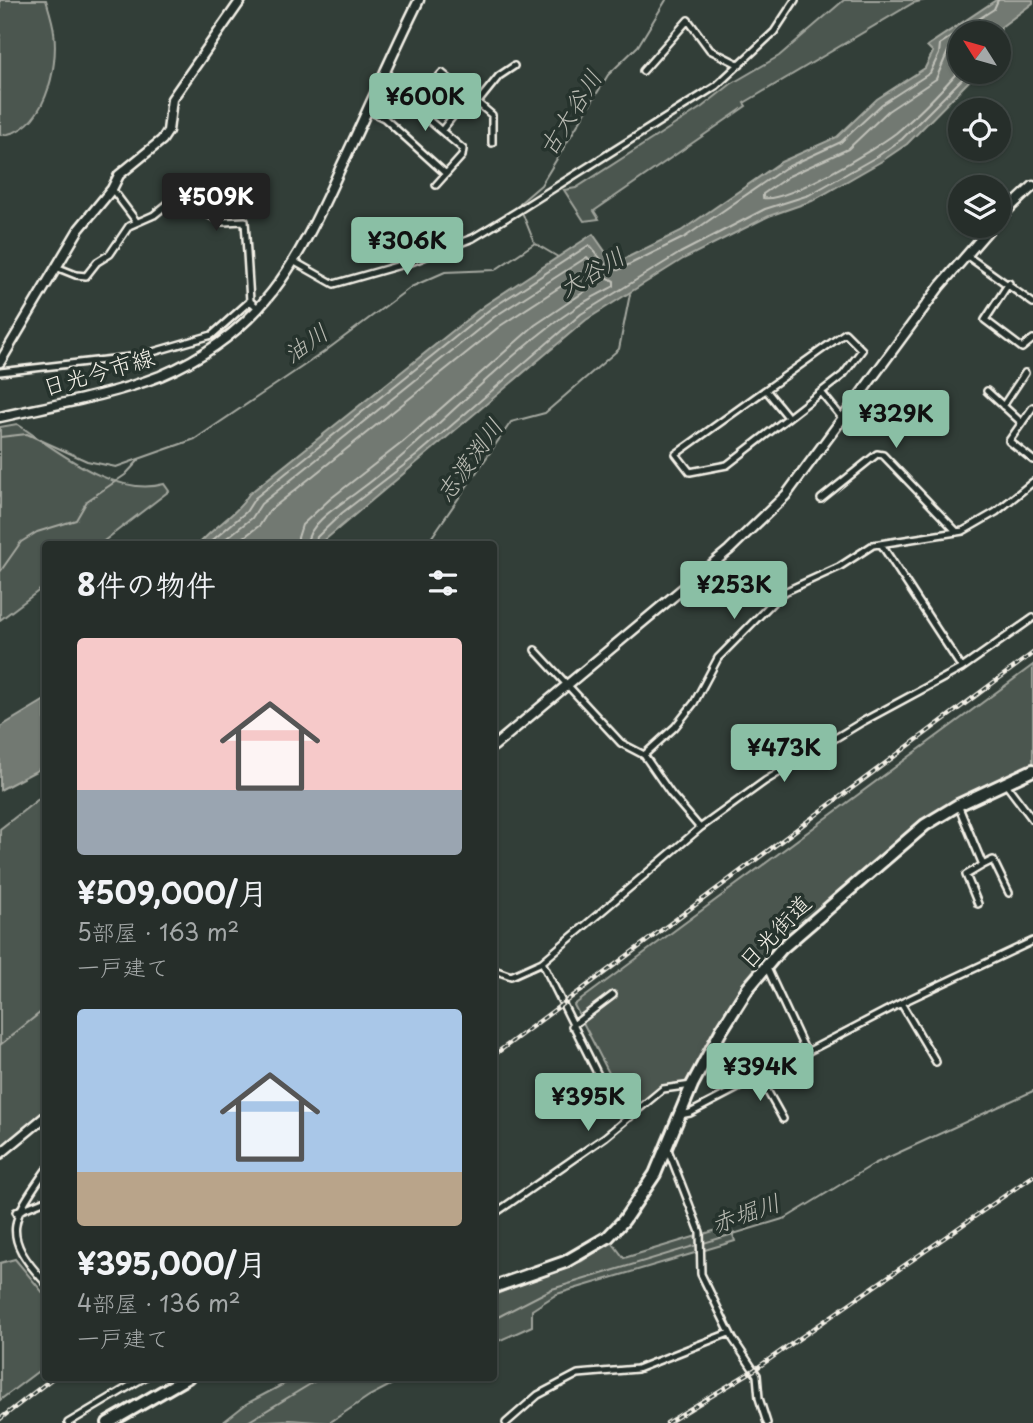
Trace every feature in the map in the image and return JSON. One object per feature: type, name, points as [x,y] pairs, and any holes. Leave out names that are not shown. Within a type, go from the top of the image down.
[{"type":"highway","name":"日光街道","points":[[497,1286],[565,1262],[608,1237],[639,1200],[667,1147],[692,1085],[721,1031],[765,965],[817,915],[912,834],[958,805],[1033,770]]},
{"type":"highway","points":[[108,1423],[181,1381]]},
{"type":"main road","points":[[0,362],[79,229],[112,189],[119,175],[162,140],[168,131],[172,99],[241,0]]},
{"type":"main road","name":"日光今市線","points":[[0,417],[135,385],[160,376],[212,348],[259,309],[295,262],[418,0]]},
{"type":"main road","points":[[1011,207],[1033,186]]},
{"type":"main road","points":[[497,743],[761,521],[796,484],[981,238]]},
{"type":"main road","points":[[0,1154],[42,1119]]},
{"type":"street","points":[[295,262],[334,284],[411,262],[473,238],[716,86],[774,32],[795,0]]},
{"type":"street","points":[[643,71],[688,20],[710,50],[740,65]]},
{"type":"street","points":[[478,102],[499,76],[514,66]]},
{"type":"street","points":[[412,106],[442,73],[492,115],[492,143]]},
{"type":"street","points":[[379,85],[412,106],[465,152],[436,185]]},
{"type":"street","points":[[442,130],[470,95]]},
{"type":"street","points":[[367,110],[384,118],[446,174]]},
{"type":"street","points":[[112,189],[136,221]]},
{"type":"street","points":[[56,267],[86,276],[97,262],[110,254],[136,221],[154,215],[175,198],[223,222],[245,222],[250,301],[259,309]]},
{"type":"street","points":[[966,255],[1009,283],[1033,303]]},
{"type":"street","points":[[1009,283],[985,320],[1022,348],[1033,339]]},
{"type":"street","points":[[0,372],[139,356],[212,335],[250,301]]},
{"type":"street","points":[[845,333],[863,350],[843,375],[821,392],[727,465],[690,472],[676,454],[845,333]]},
{"type":"street","points":[[1003,406],[1025,373]]},
{"type":"street","points":[[766,390],[788,417]]},
{"type":"street","points":[[987,391],[1022,423]]},
{"type":"street","points":[[821,392],[844,420]]},
{"type":"street","points":[[1033,407],[1009,444],[1033,460]]},
{"type":"street","points":[[821,499],[877,454],[883,455],[957,532]]},
{"type":"street","points":[[644,755],[676,726],[694,703],[718,658],[768,604],[782,593],[839,567],[873,545],[957,532],[996,512],[1033,482]]},
{"type":"street","points":[[881,544],[962,668]]},
{"type":"street","points":[[497,971],[511,976],[542,962],[700,828],[765,780],[862,722],[962,668],[1033,618]]},
{"type":"street","points":[[535,650],[621,743],[644,755],[700,828]]},
{"type":"street","points":[[1005,783],[1033,820]]},
{"type":"street","points":[[958,805],[983,865]]},
{"type":"street","points":[[978,904],[966,875],[993,860],[1009,894]]},
{"type":"street","points":[[680,1115],[690,1113],[901,1003],[1033,941]]},
{"type":"street","points":[[542,962],[604,1087],[630,1117]]},
{"type":"street","points":[[765,965],[806,1052]]},
{"type":"street","points":[[572,1026],[613,995]]},
{"type":"street","points":[[901,1003],[936,1062]]},
{"type":"street","points":[[760,1076],[783,1119]]},
{"type":"street","points":[[497,1212],[630,1117],[663,1089],[692,1085]]},
{"type":"street","points":[[667,1147],[700,1232],[701,1273],[729,1333],[757,1375],[759,1398],[767,1423]]},
{"type":"street","points":[[42,1176],[16,1212],[16,1249],[42,1278]]},
{"type":"street","points":[[16,1212],[42,1202]]},
{"type":"street","points":[[506,1423],[538,1395],[578,1374],[637,1369],[729,1333]]},
{"type":"street","points":[[68,1423],[138,1381]]},
{"type":"shaded area","points":[[0,0],[46,0],[53,24],[55,47],[51,80],[38,111],[28,124],[15,132],[0,135]]},
{"type":"shaded area","points":[[844,0],[925,0],[913,3],[744,103],[746,106],[594,211],[599,219],[584,221],[564,190],[576,188],[702,107],[731,84],[779,56]]},
{"type":"shaded area","points":[[17,424],[86,469],[106,478],[145,487],[164,484],[169,491],[104,541],[42,541],[42,588],[0,620],[0,427]]},
{"type":"shaded area","points":[[1033,665],[1033,765],[964,797],[877,861],[792,932],[763,960],[690,1083],[662,1087],[630,1114],[574,1005]]},
{"type":"shaded area","points":[[42,796],[42,1113],[0,1148],[0,829]]},
{"type":"shaded area","points":[[730,1226],[735,1241],[557,1294],[532,1310],[532,1326],[497,1342],[497,1294],[582,1261],[611,1241],[624,1258]]},
{"type":"shaded area","points":[[15,1259],[42,1291],[42,1368],[0,1400],[0,1263]]},
{"type":"shaded area","points":[[289,1381],[398,1381],[369,1396],[329,1423],[290,1420],[222,1423],[246,1404]]},
{"type":"water","points":[[996,0],[1033,0],[1033,3],[1009,21],[964,21]]},
{"type":"water","name":"大谷川","points":[[948,32],[948,84],[966,84],[952,98],[948,98],[948,102],[907,144],[812,201],[769,216],[683,259],[586,320],[324,541],[202,541],[238,508],[249,494],[485,305],[593,234],[614,264],[681,231],[781,162],[837,137],[877,99],[925,68],[933,52],[927,46]]},
{"type":"water","points":[[42,702],[42,765],[0,790],[0,727]]},
{"type":"waterway","name":"古大谷川","points":[[521,207],[520,203],[541,185],[608,75],[638,46],[666,0]]},
{"type":"waterway","name":"古大谷川","points":[[522,212],[534,242]]},
{"type":"waterway","name":"油川","points":[[0,437],[27,434],[87,461],[116,467],[195,439],[324,352],[411,287],[445,272],[495,270],[535,243]]},
{"type":"waterway","name":"油川","points":[[536,244],[558,257]]},
{"type":"waterway","name":"志渡渕川","points":[[429,541],[511,422],[545,413],[619,349],[630,294]]},
{"type":"waterway","points":[[0,572],[21,542],[37,532],[76,520],[87,501],[125,475],[139,460]]},
{"type":"waterway","name":"志渡渕川","points":[[0,1045],[42,1011]]},
{"type":"waterway","name":"赤堀川","points":[[497,1317],[552,1289],[786,1218],[874,1164],[1033,1091]]},
{"type":"waterway","name":"赤堀川","points":[[246,1423],[315,1381]]},
{"type":"railway","points":[[497,1053],[1033,653]]},
{"type":"railway","points":[[667,1423],[754,1370],[1033,1176]]},
{"type":"railway","points":[[0,1419],[49,1381]]}]
